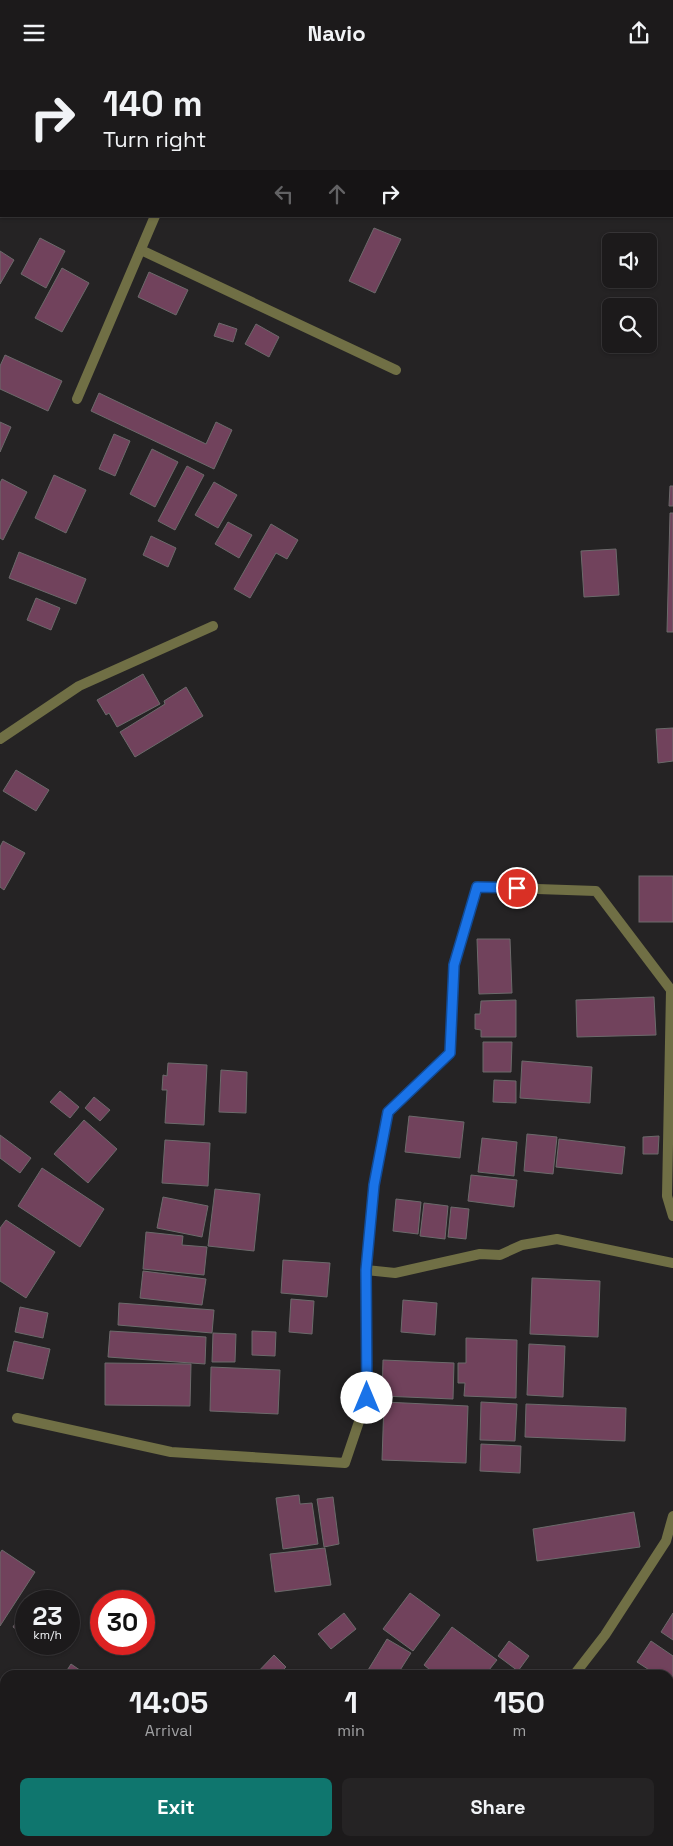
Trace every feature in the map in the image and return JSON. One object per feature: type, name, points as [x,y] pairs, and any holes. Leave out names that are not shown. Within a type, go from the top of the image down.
[{"type":"street","points":[[77,399],[155,217]]},
{"type":"street","points":[[141,250],[396,370]]},
{"type":"street","points":[[1,736],[79,686],[213,626]]},
{"type":"street","points":[[17,1418],[171,1452],[345,1463],[367,1398],[366,1270],[374,1185],[388,1112],[450,1053],[454,965],[477,887],[596,891],[671,990],[667,1196],[673,1216]]},
{"type":"street","points":[[366,1270],[396,1273],[480,1254],[500,1255],[522,1245],[557,1239],[673,1263]]},
{"type":"street","points":[[578,1670],[605,1635],[666,1541],[673,1517]]},
{"type":"building","points":[[374,228],[401,239],[375,293],[349,281]]},
{"type":"building","points":[[40,238],[65,251],[46,288],[21,274]]},
{"type":"building","points":[[0,251],[14,260],[0,284]]},
{"type":"building","points":[[62,268],[89,283],[62,332],[35,318]]},
{"type":"building","points":[[149,272],[188,290],[176,315],[138,297]]},
{"type":"building","points":[[219,323],[237,329],[233,342],[214,336]]},
{"type":"building","points":[[256,324],[279,337],[269,357],[245,344]]},
{"type":"building","points":[[5,355],[62,381],[48,411],[0,389],[0,366]]},
{"type":"building","points":[[99,393],[206,444],[216,422],[232,430],[214,469],[91,411]]},
{"type":"building","points":[[0,422],[11,427],[0,452]]},
{"type":"building","points":[[114,434],[130,441],[115,476],[99,469]]},
{"type":"building","points":[[152,449],[178,462],[155,507],[130,494]]},
{"type":"building","points":[[187,466],[204,475],[175,530],[158,521]]},
{"type":"building","points":[[54,475],[86,490],[66,533],[35,518]]},
{"type":"building","points":[[2,479],[27,492],[3,540],[0,538],[0,483]]},
{"type":"building","points":[[214,482],[237,495],[218,528],[195,515]]},
{"type":"building","points":[[670,486],[673,486],[673,506],[669,506]]},
{"type":"building","points":[[670,513],[673,513],[673,632],[667,632]]},
{"type":"building","points":[[228,522],[252,535],[239,558],[215,544]]},
{"type":"building","points":[[271,524],[298,540],[287,559],[276,553],[250,598],[234,589]]},
{"type":"building","points":[[151,536],[176,548],[168,567],[143,555]]},
{"type":"building","points":[[616,549],[619,595],[584,597],[581,551]]},
{"type":"building","points":[[19,552],[86,579],[76,604],[9,578]]},
{"type":"building","points":[[36,598],[60,608],[51,630],[27,620]]},
{"type":"building","points":[[143,674],[160,704],[117,727],[109,713],[106,715],[97,700]]},
{"type":"building","points":[[186,687],[203,716],[135,757],[120,732],[165,704],[164,701]]},
{"type":"building","points":[[673,728],[673,761],[658,763],[656,729]]},
{"type":"building","points":[[16,770],[49,790],[36,811],[3,791]]},
{"type":"building","points":[[3,841],[25,853],[4,890],[0,887],[0,847]]},
{"type":"building","points":[[639,876],[673,876],[673,922],[639,922]]},
{"type":"building","points":[[477,939],[510,939],[512,993],[479,994]]},
{"type":"building","points":[[654,997],[656,1035],[577,1037],[576,1000]]},
{"type":"building","points":[[516,1000],[516,1037],[481,1037],[481,1030],[475,1029],[475,1014],[480,1014],[481,1001]]},
{"type":"building","points":[[483,1042],[512,1042],[511,1072],[483,1072]]},
{"type":"building","points":[[522,1061],[592,1067],[590,1103],[520,1098]]},
{"type":"building","points":[[168,1063],[207,1065],[204,1125],[165,1123],[167,1090],[162,1090],[163,1075],[167,1076]]},
{"type":"building","points":[[221,1070],[247,1072],[246,1113],[219,1112]]},
{"type":"building","points":[[494,1080],[516,1081],[516,1103],[493,1102]]},
{"type":"building","points":[[60,1091],[79,1107],[70,1118],[50,1102]]},
{"type":"building","points":[[94,1097],[110,1110],[100,1121],[85,1108]]},
{"type":"building","points":[[409,1116],[464,1122],[460,1158],[405,1152]]},
{"type":"building","points":[[84,1120],[117,1149],[88,1183],[54,1154]]},
{"type":"building","points":[[527,1134],[557,1137],[553,1174],[524,1171]]},
{"type":"building","points":[[0,1135],[31,1158],[20,1173],[0,1158]]},
{"type":"building","points":[[659,1136],[658,1154],[643,1154],[643,1137]]},
{"type":"building","points":[[482,1138],[517,1142],[514,1176],[478,1172]]},
{"type":"building","points":[[559,1139],[625,1147],[622,1174],[556,1167]]},
{"type":"building","points":[[165,1140],[210,1143],[208,1186],[162,1183]]},
{"type":"building","points":[[42,1168],[104,1209],[80,1247],[18,1206]]},
{"type":"building","points":[[471,1175],[517,1180],[514,1207],[468,1201]]},
{"type":"building","points":[[215,1189],[260,1194],[254,1251],[208,1246]]},
{"type":"building","points":[[163,1197],[208,1206],[202,1237],[157,1228]]},
{"type":"building","points":[[396,1199],[421,1202],[418,1234],[393,1231]]},
{"type":"building","points":[[424,1203],[448,1206],[445,1239],[420,1236]]},
{"type":"building","points":[[451,1207],[469,1209],[466,1239],[448,1237]]},
{"type":"building","points":[[6,1220],[55,1252],[26,1298],[0,1281],[0,1228]]},
{"type":"building","points":[[146,1232],[183,1236],[182,1245],[207,1247],[204,1275],[143,1269]]},
{"type":"building","points":[[283,1260],[330,1263],[327,1297],[281,1293]]},
{"type":"building","points":[[143,1271],[206,1279],[202,1305],[140,1298]]},
{"type":"building","points":[[532,1278],[600,1281],[598,1337],[530,1334]]},
{"type":"building","points":[[291,1299],[314,1301],[312,1334],[289,1332]]},
{"type":"building","points":[[403,1300],[437,1303],[435,1335],[401,1332]]},
{"type":"building","points":[[119,1303],[214,1310],[212,1333],[118,1325]]},
{"type":"building","points":[[20,1307],[48,1313],[43,1338],[15,1332]]},
{"type":"building","points":[[110,1331],[206,1337],[205,1364],[108,1357]]},
{"type":"building","points":[[252,1331],[276,1332],[275,1356],[252,1355]]},
{"type":"building","points":[[213,1333],[236,1334],[235,1362],[212,1362]]},
{"type":"building","points":[[466,1338],[517,1340],[516,1398],[464,1396],[465,1383],[458,1383],[458,1363],[466,1363]]},
{"type":"building","points":[[14,1341],[50,1349],[43,1379],[7,1371]]},
{"type":"building","points":[[529,1344],[565,1346],[563,1397],[527,1395]]},
{"type":"building","points":[[383,1360],[454,1363],[453,1399],[382,1396]]},
{"type":"building","points":[[105,1363],[191,1364],[190,1406],[105,1405]]},
{"type":"building","points":[[211,1367],[280,1370],[278,1414],[210,1411]]},
{"type":"building","points":[[384,1402],[468,1406],[466,1463],[382,1460]]},
{"type":"building","points":[[481,1402],[517,1404],[515,1441],[480,1440]]},
{"type":"building","points":[[526,1404],[626,1408],[625,1441],[525,1437]]},
{"type":"building","points":[[481,1444],[521,1446],[520,1473],[480,1471]]},
{"type":"building","points":[[299,1495],[300,1504],[312,1503],[318,1544],[283,1549],[276,1498]]},
{"type":"building","points":[[333,1497],[339,1544],[324,1547],[317,1499]]},
{"type":"building","points":[[634,1512],[640,1547],[537,1561],[533,1529]]},
{"type":"building","points":[[325,1548],[331,1585],[275,1592],[270,1554]]},
{"type":"building","points":[[2,1550],[35,1572],[23,1590],[15,1590],[15,1603],[0,1626],[0,1553]]},
{"type":"building","points":[[410,1593],[440,1615],[413,1651],[383,1629]]},
{"type":"building","points":[[344,1613],[356,1629],[331,1649],[318,1634]]},
{"type":"building","points":[[673,1613],[673,1640],[661,1632]]},
{"type":"building","points":[[452,1627],[497,1660],[489,1670],[430,1670],[424,1665]]},
{"type":"building","points":[[387,1639],[411,1653],[400,1670],[368,1670]]},
{"type":"building","points":[[509,1641],[529,1656],[519,1670],[517,1670],[498,1656]]},
{"type":"building","points":[[651,1641],[673,1656],[673,1670],[649,1670],[637,1662]]},
{"type":"building","points":[[274,1655],[286,1667],[283,1670],[260,1670]]},
{"type":"building","points":[[71,1664],[80,1670],[67,1670]]},
{"type":"route","points":[[367,1398],[366,1270],[374,1185],[388,1112],[450,1053],[454,965],[477,887],[517,888]]}]
